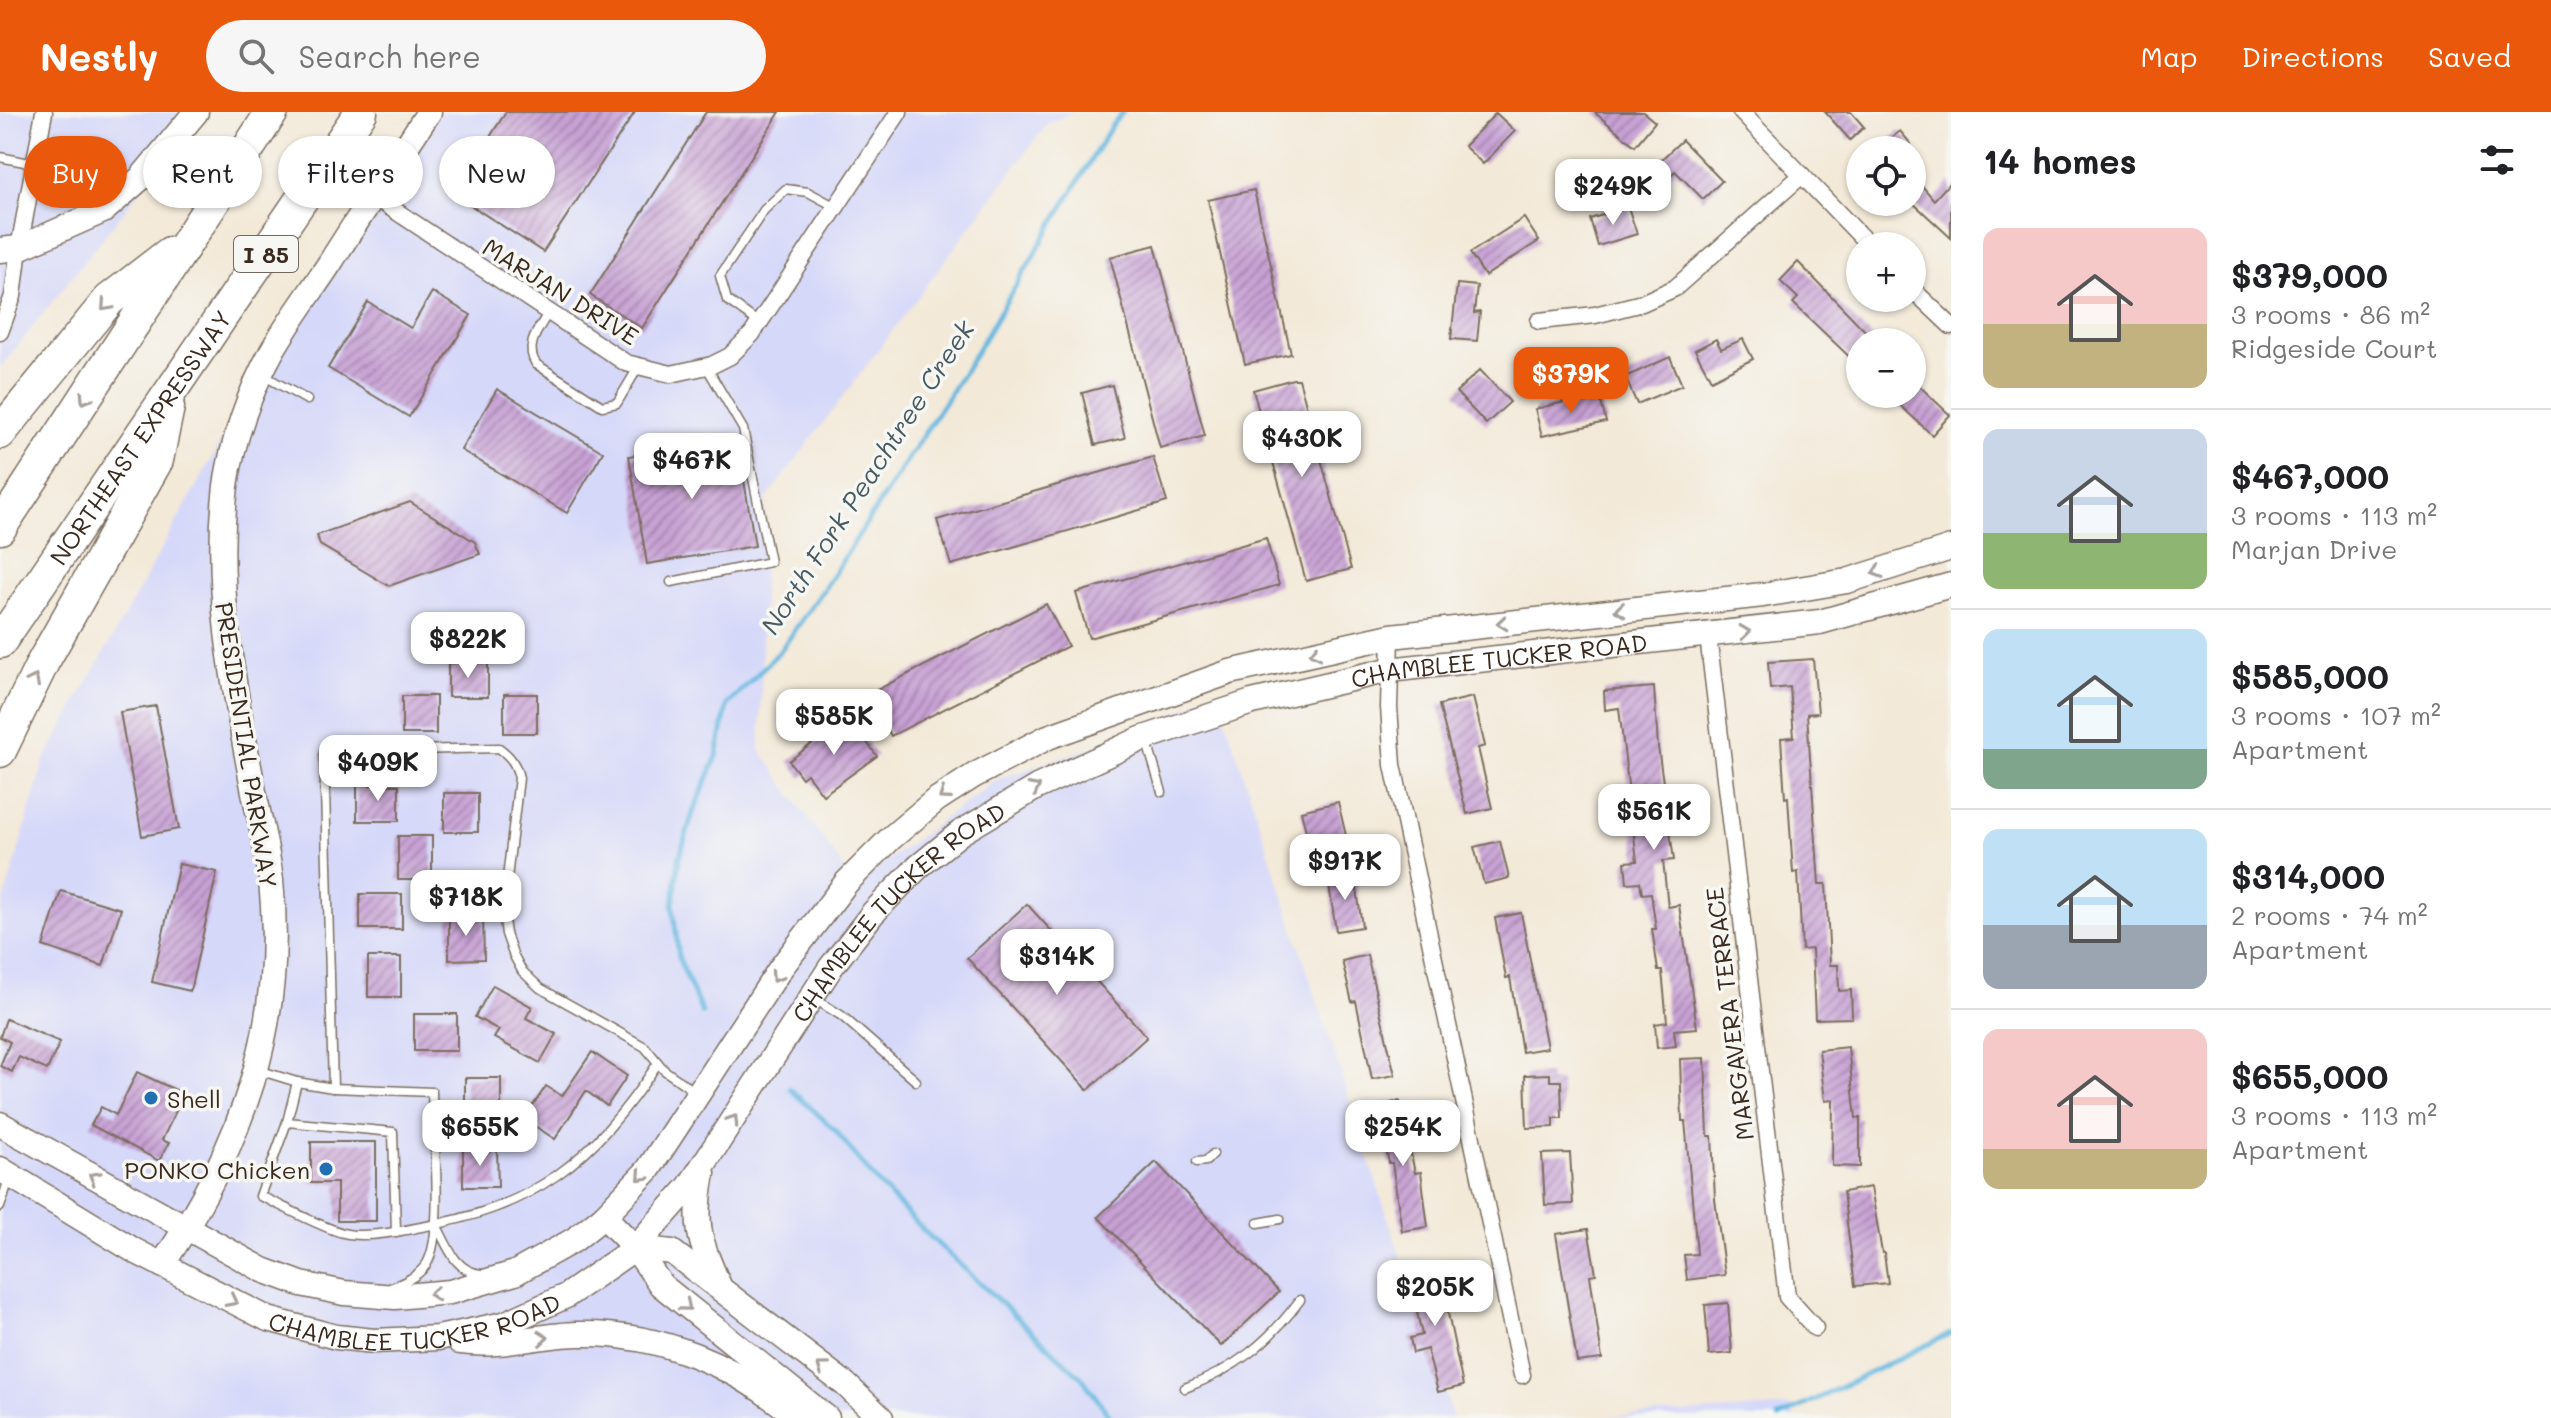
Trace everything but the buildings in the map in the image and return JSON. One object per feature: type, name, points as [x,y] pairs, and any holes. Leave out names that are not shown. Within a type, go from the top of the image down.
[{"type":"highway","points":[[0,528],[272,112]]},
{"type":"highway","name":"NORTHEAST EXPRESSWAY","points":[[0,642],[361,112]]},
{"type":"highway","points":[[0,433],[109,300],[188,239]]},
{"type":"highway","points":[[0,751],[43,662],[157,460],[170,396]]},
{"type":"main road","points":[[9,249],[103,211],[141,178],[196,112]]},
{"type":"main road","name":"PRESIDENTIAL PARKWAY","points":[[413,136],[429,112]]},
{"type":"main road","name":"PRESIDENTIAL PARKWAY","points":[[162,1265],[186,1230],[214,1178],[257,1070],[266,1037],[272,993],[275,944],[270,878],[236,701],[221,589],[226,485],[244,415],[272,352],[365,208]]},
{"type":"main road","name":"CHAMBLEE TUCKER ROAD","points":[[0,1124],[186,1230],[263,1270],[301,1284],[395,1297],[450,1292],[515,1273],[574,1240],[604,1216],[648,1170],[780,969],[846,883],[936,800],[975,775],[1048,737],[1230,672],[1391,636],[1777,593],[1847,581],[1951,548]]},
{"type":"main road","name":"CHAMBLEE TUCKER ROAD","points":[[3,1173],[162,1265],[268,1319],[327,1335],[374,1341],[438,1338],[504,1324],[566,1296],[635,1248],[689,1187],[812,997],[873,913],[918,867],[960,833],[1037,787],[1145,737],[1252,702],[1389,670],[1820,622],[1951,585]]},
{"type":"main road","points":[[705,1163],[697,1205],[699,1228],[704,1251],[721,1290]]},
{"type":"main road","points":[[604,1216],[635,1248],[661,1285],[827,1418]]},
{"type":"main road","points":[[635,1248],[670,1251],[845,1384],[881,1418]]},
{"type":"main road","points":[[438,1338],[480,1345],[577,1334],[656,1342],[711,1360],[755,1385],[798,1418]]},
{"type":"street","points":[[39,136],[44,112]]},
{"type":"street","name":"MARJAN DRIVE","points":[[391,208],[626,363],[671,374],[706,366],[730,356],[752,334],[899,112]]},
{"type":"street","points":[[1741,112],[1857,232]]},
{"type":"street","points":[[1539,321],[1606,312],[1642,303],[1675,288],[1802,175]]},
{"type":"street","points":[[0,332],[13,296],[9,249],[24,198]]},
{"type":"street","points":[[1926,302],[1951,326]]},
{"type":"street","points":[[1391,636],[1389,670],[1393,765],[1522,1375]]},
{"type":"street","name":"MARGAVERA TERRACE","points":[[1708,636],[1787,1297],[1815,1328]]},
{"type":"lane","points":[[0,157],[24,162]]},
{"type":"lane","points":[[759,323],[727,300],[720,276],[764,210],[786,189],[808,192],[836,207]]},
{"type":"lane","points":[[548,313],[533,338],[532,357],[536,364],[602,406],[617,403],[639,366]]},
{"type":"lane","points":[[671,582],[770,562],[743,429],[706,366]]},
{"type":"lane","points":[[262,374],[307,400]]},
{"type":"lane","points":[[1145,737],[1162,792]]},
{"type":"lane","points":[[333,1088],[324,752],[499,748],[510,756],[519,778],[503,912],[506,934],[522,971],[540,988],[645,1047],[658,1063],[698,1094]]},
{"type":"lane","points":[[812,997],[842,1016],[916,1081]]},
{"type":"lane","points":[[297,1082],[287,1122],[260,1196],[345,1234],[396,1232],[436,1225],[512,1202],[547,1183],[606,1134],[658,1063]]},
{"type":"lane","points":[[257,1070],[297,1082],[333,1088],[432,1092],[436,1225],[428,1262],[408,1280],[371,1295]]},
{"type":"lane","points":[[287,1122],[393,1132],[396,1232]]},
{"type":"lane","points":[[1197,1162],[1206,1161],[1213,1154]]},
{"type":"lane","points":[[0,1207],[3,1173]]},
{"type":"lane","points":[[1258,1223],[1280,1219]]},
{"type":"lane","points":[[436,1225],[456,1262],[468,1272],[486,1275],[515,1273]]},
{"type":"lane","points":[[1185,1388],[1217,1376],[1256,1350],[1300,1300]]},
{"type":"shaded area","points":[[0,112],[202,112],[183,136],[143,136],[143,187],[127,207],[127,136],[24,136],[24,208],[126,208],[0,368]]},
{"type":"shaded area","points":[[431,112],[1074,112],[1048,123],[765,501],[760,750],[855,884],[998,779],[1140,731],[1217,693],[1453,1418],[0,1418],[0,915],[44,761],[234,418],[369,208],[423,208],[423,136],[416,136]]},
{"type":"shaded area","points":[[1794,1406],[1794,1418],[1595,1418]]},
{"type":"waterway","name":"North Fork Peachtree Creek","points":[[702,1013],[679,959],[673,906],[679,858],[693,813],[717,756],[727,705],[780,651],[826,586],[967,367],[1112,125],[1123,112]]},
{"type":"waterway","name":"North Fork Peachtree Creek","points":[[790,1089],[835,1130],[875,1180],[924,1231],[1083,1379],[1111,1418]]},
{"type":"waterway","points":[[1778,1418],[1951,1333]]},
{"type":"place","name":"Shell","points":[[151,1098]]},
{"type":"place","name":"PONKO Chicken","points":[[326,1169]]}]
